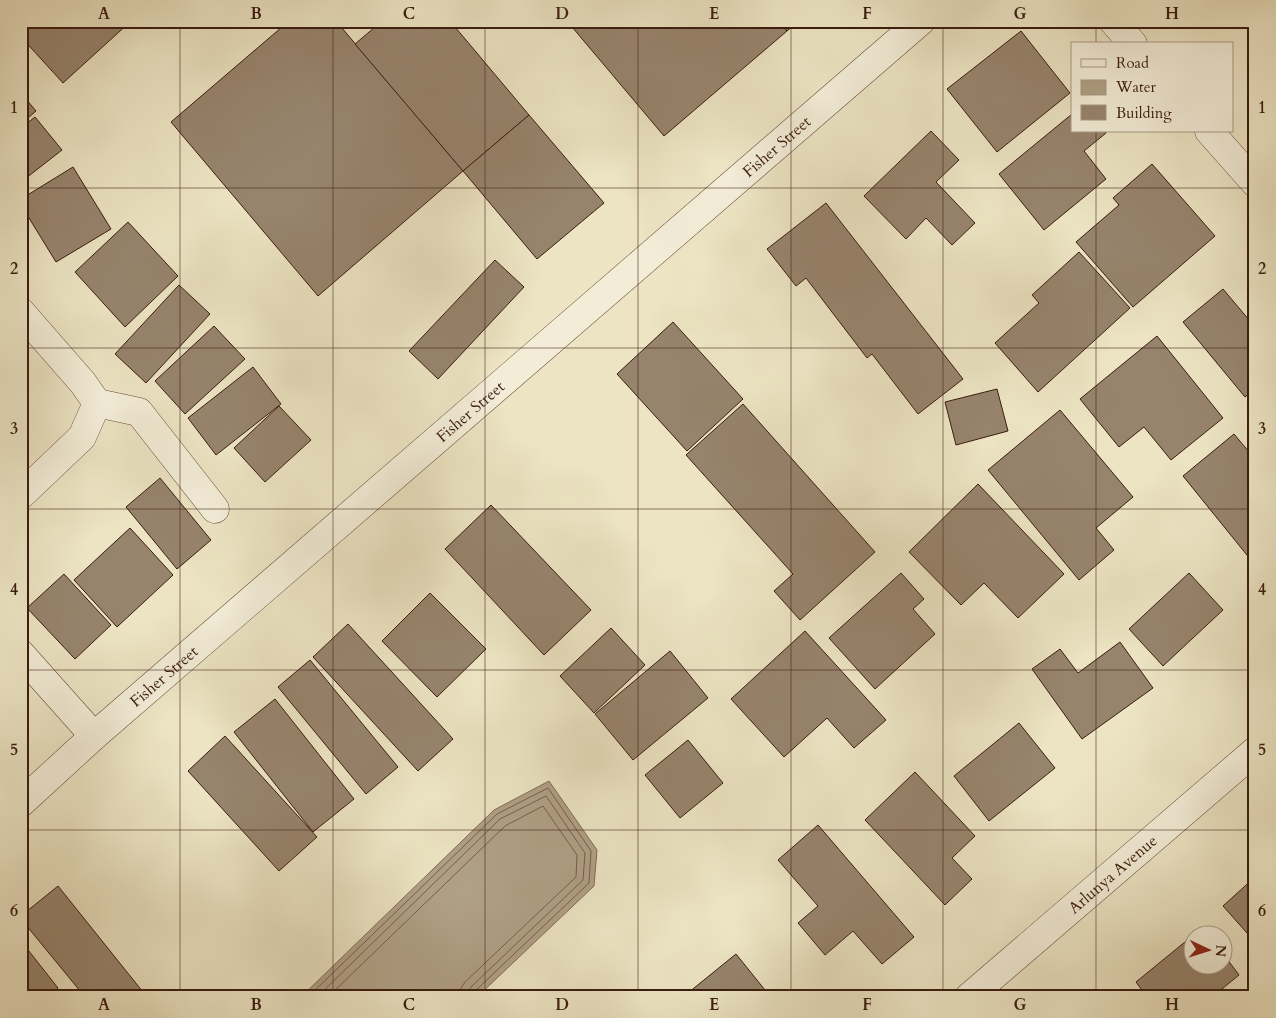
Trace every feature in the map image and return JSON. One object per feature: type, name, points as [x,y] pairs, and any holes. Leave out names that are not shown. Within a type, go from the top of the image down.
[{"type":"street","name":"Fisher Street","points":[[21,803],[94,736],[921,21]]},
{"type":"street","points":[[1113,21],[1131,42]]},
{"type":"street","points":[[1210,132],[1255,183]]},
{"type":"street","points":[[21,312],[83,383],[97,404],[139,412],[214,509]]},
{"type":"street","points":[[21,495],[82,437],[97,404]]},
{"type":"street","points":[[21,654],[94,736]]},
{"type":"street","name":"Arlunya Avenue","points":[[970,997],[1255,751]]},
{"type":"water","points":[[549,781],[597,850],[594,886],[477,997],[301,997],[494,810]]},
{"type":"building","points":[[21,21],[131,21],[63,83],[21,37]]},
{"type":"building","points":[[289,21],[336,21],[463,171],[318,296],[171,122]]},
{"type":"building","points":[[382,21],[450,21],[529,115],[463,171],[355,44]]},
{"type":"building","points":[[567,21],[779,21],[787,31],[664,136]]},
{"type":"building","points":[[779,21],[799,21],[787,31]]},
{"type":"building","points":[[1021,31],[1070,93],[997,152],[947,89]]},
{"type":"building","points":[[21,93],[36,111],[21,124]]},
{"type":"building","points":[[529,115],[604,203],[537,259],[463,171]]},
{"type":"building","points":[[1071,115],[1071,132],[1106,133],[1084,151],[1106,179],[1044,230],[999,174]]},
{"type":"building","points":[[35,117],[62,150],[21,182],[21,128]]},
{"type":"building","points":[[931,131],[959,160],[936,182],[975,223],[952,245],[926,218],[906,239],[864,196]]},
{"type":"building","points":[[1152,164],[1215,236],[1133,307],[1076,242],[1119,205],[1113,198]]},
{"type":"building","points":[[73,167],[111,229],[56,262],[21,205],[21,199]]},
{"type":"building","points":[[826,203],[963,379],[918,414],[872,354],[867,358],[806,278],[796,286],[767,249]]},
{"type":"building","points":[[128,222],[178,276],[125,327],[75,272]]},
{"type":"building","points":[[1079,252],[1130,308],[1038,392],[995,343],[1039,303],[1032,295]]},
{"type":"building","points":[[495,260],[524,287],[438,379],[409,351]]},
{"type":"building","points":[[179,285],[210,314],[146,383],[115,354]]},
{"type":"building","points":[[1223,289],[1255,327],[1255,389],[1245,397],[1183,322]]},
{"type":"building","points":[[673,322],[743,399],[687,451],[617,374]]},
{"type":"building","points":[[214,326],[245,359],[185,414],[155,381]]},
{"type":"building","points":[[1157,336],[1223,418],[1171,460],[1144,427],[1119,447],[1080,399]]},
{"type":"building","points":[[253,367],[281,404],[216,455],[188,418]]},
{"type":"building","points":[[997,389],[1008,431],[956,445],[945,402]]},
{"type":"building","points":[[743,404],[875,552],[800,620],[774,591],[793,574],[686,455]]},
{"type":"building","points":[[279,406],[311,440],[265,482],[234,448]]},
{"type":"building","points":[[1060,410],[1133,497],[1096,528],[1114,550],[1079,580],[988,470]]},
{"type":"building","points":[[1234,434],[1255,459],[1255,565],[1183,476]]},
{"type":"building","points":[[160,478],[211,540],[177,569],[126,507]]},
{"type":"building","points":[[978,484],[1064,574],[1018,618],[984,583],[961,605],[909,552]]},
{"type":"building","points":[[491,505],[591,610],[544,655],[445,549]]},
{"type":"building","points":[[130,528],[173,575],[117,627],[74,580]]},
{"type":"building","points":[[901,573],[924,599],[913,609],[935,634],[875,689],[829,638]]},
{"type":"building","points":[[1189,573],[1223,610],[1163,666],[1129,629]]},
{"type":"building","points":[[64,574],[111,625],[75,659],[27,608]]},
{"type":"building","points":[[430,593],[486,649],[437,697],[382,641]]},
{"type":"building","points":[[348,624],[453,739],[418,771],[313,657]]},
{"type":"building","points":[[611,628],[645,665],[594,713],[560,676]]},
{"type":"building","points":[[805,631],[886,720],[854,748],[827,718],[784,757],[731,699]]},
{"type":"building","points":[[1120,642],[1153,688],[1082,739],[1032,669],[1060,649],[1078,673]]},
{"type":"building","points":[[670,651],[708,698],[633,760],[595,714]]},
{"type":"building","points":[[310,660],[398,767],[366,794],[278,687]]},
{"type":"building","points":[[275,699],[354,799],[313,832],[234,732]]},
{"type":"building","points":[[1019,723],[1055,768],[989,821],[954,776]]},
{"type":"building","points":[[225,736],[317,837],[279,871],[188,771]]},
{"type":"building","points":[[688,740],[723,783],[680,818],[645,775]]},
{"type":"building","points":[[915,772],[975,836],[952,858],[972,879],[945,905],[865,820]]},
{"type":"building","points":[[818,825],[914,937],[882,964],[853,931],[825,955],[798,923],[818,906],[778,860]]},
{"type":"building","points":[[1255,877],[1255,942],[1223,906]]},
{"type":"building","points":[[58,886],[147,997],[85,997],[21,919],[21,916]]},
{"type":"building","points":[[21,941],[58,988],[48,997],[21,997]]},
{"type":"building","points":[[1184,943],[1184,976],[1234,976],[1234,968],[1239,975],[1212,997],[1147,997],[1136,982]]},
{"type":"building","points":[[736,954],[769,995],[768,997],[683,997]]}]
